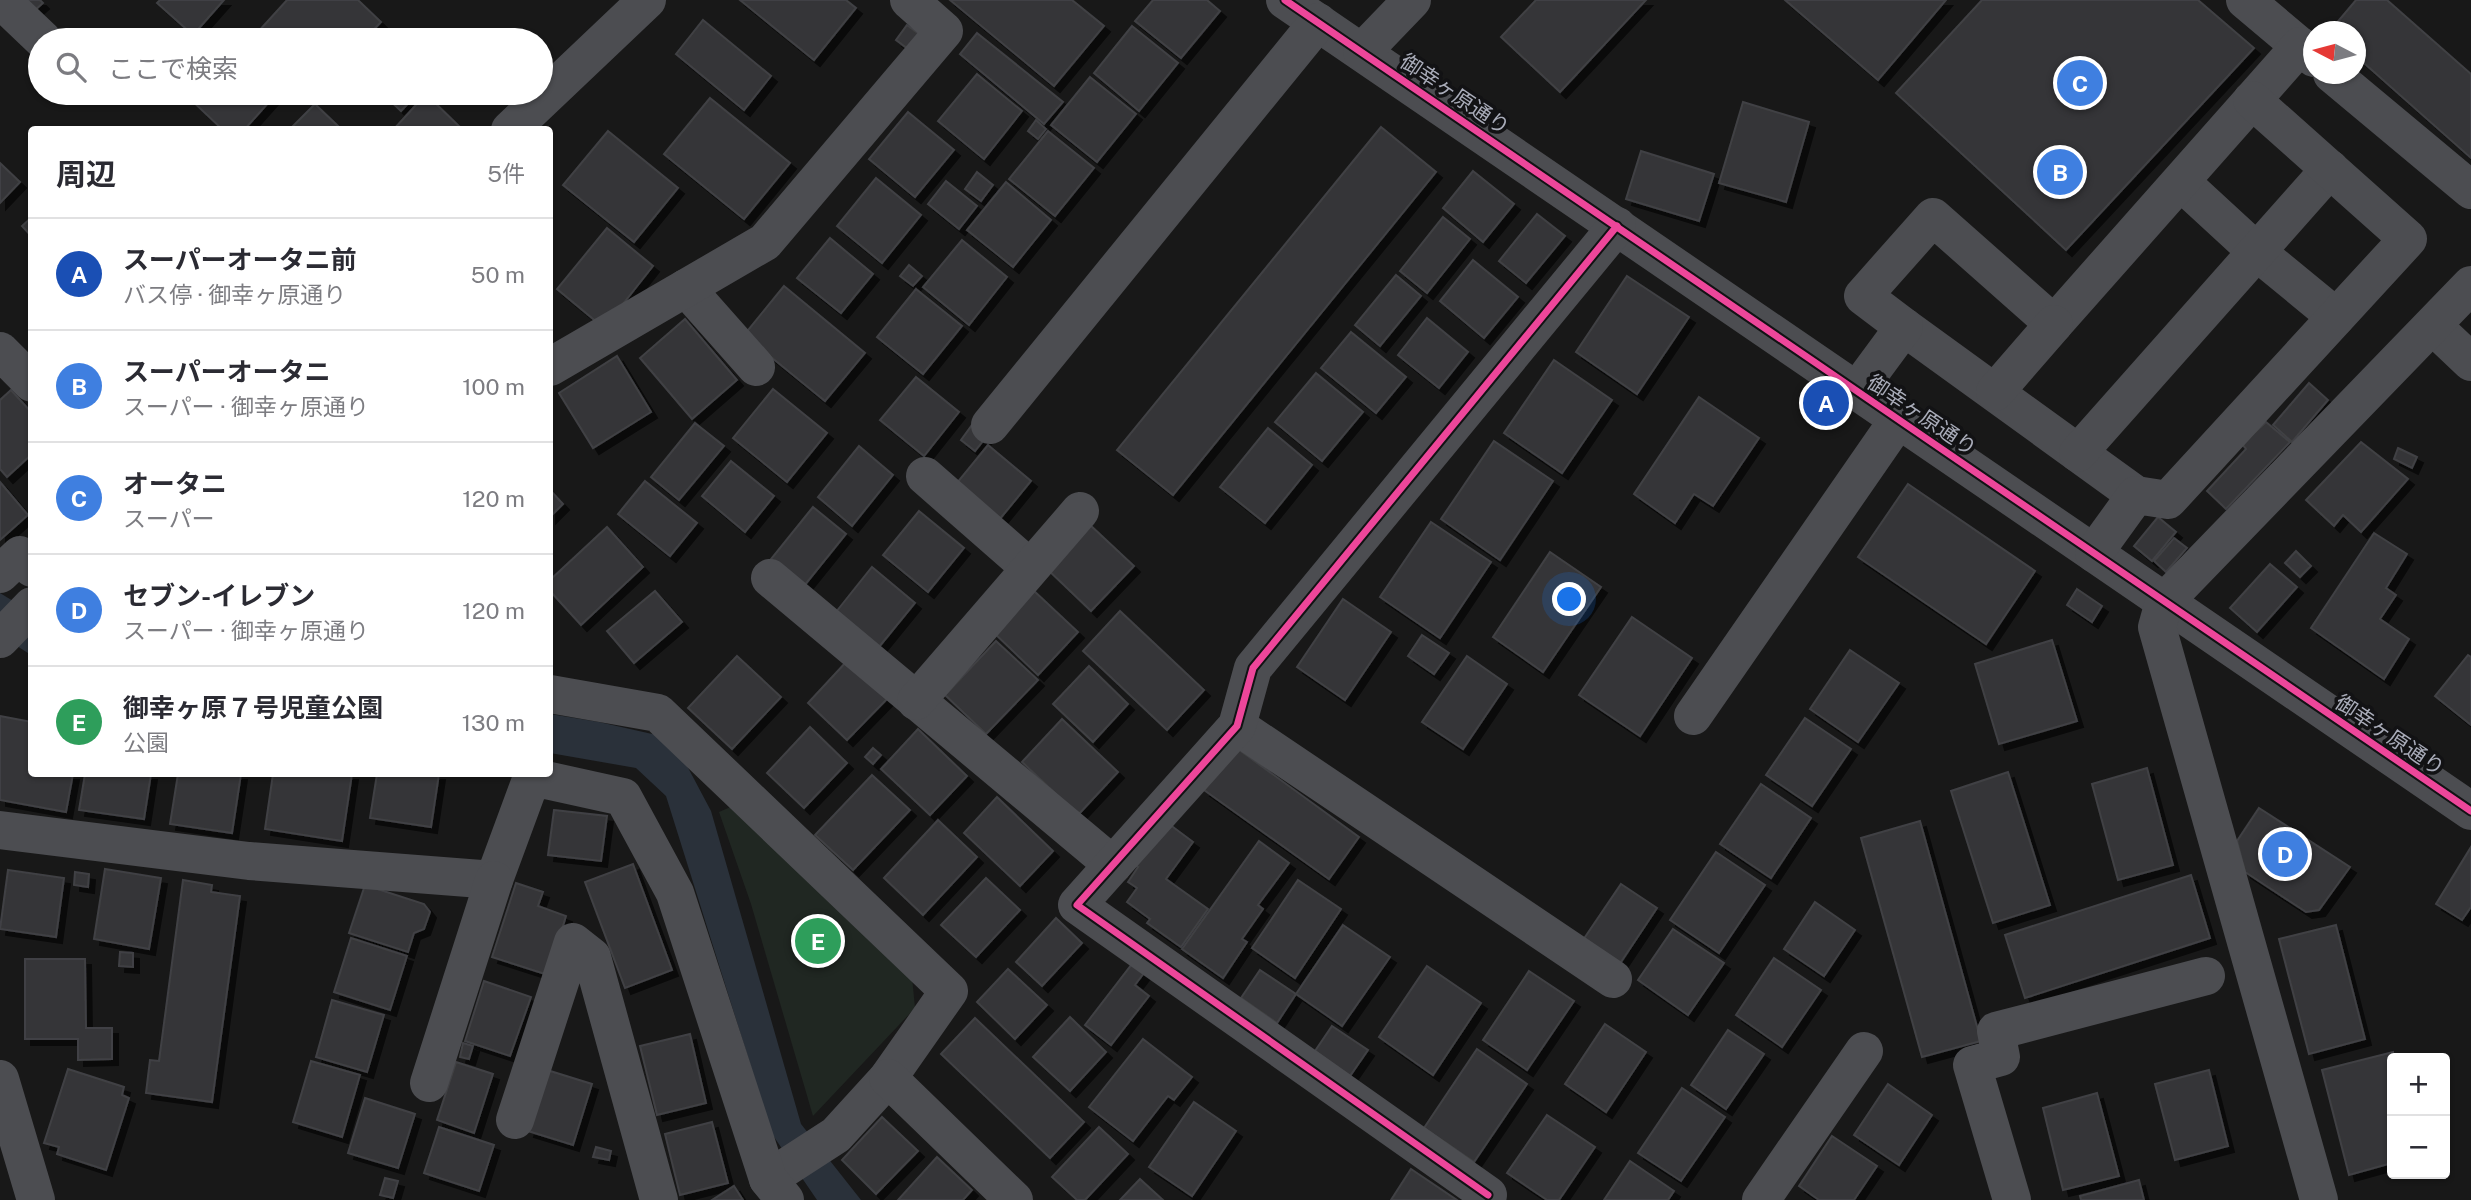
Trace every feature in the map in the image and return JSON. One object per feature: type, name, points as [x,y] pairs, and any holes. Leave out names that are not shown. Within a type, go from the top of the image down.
[{"type":"street","points":[[1,0],[30,28]]},
{"type":"street","points":[[553,89],[647,0]]},
{"type":"street","points":[[553,366],[765,242],[944,31],[909,0]]},
{"type":"street","name":"御幸ヶ原通り","points":[[1285,0],[2471,811]]},
{"type":"street","points":[[1362,52],[1412,0]]},
{"type":"street","points":[[2245,0],[2303,49]]},
{"type":"street","points":[[990,425],[1318,22]]},
{"type":"street","points":[[1995,392],[2252,100],[2303,55]]},
{"type":"street","points":[[2344,84],[2471,190]]},
{"type":"street","points":[[2054,324],[1933,217],[1863,296],[2136,495],[2168,500],[2408,239],[2252,100]]},
{"type":"street","points":[[514,126],[536,105]]},
{"type":"street","points":[[2078,453],[2330,169]]},
{"type":"street","points":[[2180,181],[2257,252],[2336,317]]},
{"type":"street","points":[[1488,1195],[1077,905],[1237,726],[1253,668],[1617,226]]},
{"type":"street","points":[[2319,1200],[2157,627],[2164,602],[2471,285]]},
{"type":"street","points":[[686,288],[756,366]]},
{"type":"street","points":[[2433,326],[2471,362]]},
{"type":"street","points":[[1856,392],[1904,327]]},
{"type":"street","points":[[0,351],[28,379]]},
{"type":"street","points":[[1693,716],[1898,420]]},
{"type":"street","points":[[925,476],[1030,568]]},
{"type":"street","points":[[2094,553],[2136,495]]},
{"type":"street","points":[[916,701],[1080,511]]},
{"type":"street","points":[[0,574],[20,555],[28,564]]},
{"type":"street","points":[[770,578],[1113,865]]},
{"type":"street","points":[[0,639],[28,611]]},
{"type":"street","points":[[429,1083],[494,880],[532,777],[623,797],[675,893],[777,1190],[836,1135],[888,1079],[949,991],[658,713],[553,695]]},
{"type":"street","points":[[1237,726],[1613,979]]},
{"type":"street","points":[[0,830],[249,861],[494,880]]},
{"type":"street","points":[[515,1120],[573,942],[592,957],[659,1200]]},
{"type":"street","points":[[2012,1200],[1972,1065],[2001,1057],[1996,1031],[2206,976]]},
{"type":"street","points":[[1761,1200],[1864,1051]]},
{"type":"street","points":[[0,1079],[36,1200]]},
{"type":"street","points":[[888,1079],[1014,1200]]},
{"type":"shaded area","points":[[0,593],[28,610],[28,653],[0,635]]},
{"type":"shaded area","points":[[553,714],[661,736],[685,762],[711,811],[801,1124],[861,1200],[817,1200],[772,1134],[666,796],[636,768],[553,754]]},
{"type":"shaded area","points":[[733,806],[912,977],[915,1008],[813,1116],[751,904],[719,812]]},
{"type":"building","points":[[26,0],[40,0],[43,3],[35,10]]},
{"type":"building","points":[[160,0],[224,0],[199,28],[185,28],[157,3]]},
{"type":"building","points":[[287,0],[358,0],[381,22],[375,28],[262,28]]},
{"type":"building","points":[[740,0],[846,0],[856,8],[814,60]]},
{"type":"building","points":[[950,0],[1072,0],[1104,26],[1054,86]]},
{"type":"building","points":[[1153,0],[1207,0],[1220,11],[1181,58],[1135,21]]},
{"type":"building","points":[[1536,0],[1646,0],[1560,92],[1501,37]]},
{"type":"building","points":[[1785,0],[1946,0],[1878,80]]},
{"type":"building","points":[[1982,0],[2198,0],[2254,48],[2066,250],[1896,93]]},
{"type":"building","points":[[2356,0],[2387,0],[2471,74],[2471,158],[2366,65],[2366,21],[2338,21]]},
{"type":"building","points":[[703,20],[771,76],[744,110],[676,54]]},
{"type":"building","points":[[907,25],[919,34],[908,49],[896,40]]},
{"type":"building","points":[[1132,26],[1178,63],[1139,111],[1094,73]]},
{"type":"building","points":[[977,33],[1063,102],[1044,124],[960,54]]},
{"type":"building","points":[[977,74],[1022,111],[984,159],[938,121]]},
{"type":"building","points":[[1090,77],[1136,114],[1097,162],[1051,125]]},
{"type":"building","points":[[710,98],[790,163],[744,219],[664,154]]},
{"type":"building","points":[[1743,102],[1809,122],[1786,202],[1719,183]]},
{"type":"building","points":[[196,105],[266,105],[248,126],[219,126]]},
{"type":"building","points":[[316,105],[338,126],[293,126]]},
{"type":"building","points":[[395,105],[407,105],[401,111]]},
{"type":"building","points":[[416,105],[437,105],[459,126],[397,126]]},
{"type":"building","points":[[908,112],[954,150],[915,197],[869,159]]},
{"type":"building","points":[[1036,120],[1046,129],[1038,139],[1028,131]]},
{"type":"building","points":[[1381,127],[1436,172],[1173,495],[1117,450]]},
{"type":"building","points":[[608,131],[678,188],[634,242],[563,185]]},
{"type":"building","points":[[1048,131],[1094,168],[1055,216],[1009,179]]},
{"type":"building","points":[[1641,151],[1714,174],[1699,221],[1626,199]]},
{"type":"building","points":[[0,163],[20,182],[0,203]]},
{"type":"building","points":[[1473,171],[1514,204],[1483,242],[1443,208]]},
{"type":"building","points":[[977,172],[993,185],[981,201],[965,189]]},
{"type":"building","points":[[876,178],[921,215],[882,263],[837,226]]},
{"type":"building","points":[[946,181],[977,206],[959,229],[928,204]]},
{"type":"building","points":[[1006,182],[1051,220],[1013,267],[967,230]]},
{"type":"building","points":[[1537,214],[1565,236],[1526,283],[1499,261]]},
{"type":"building","points":[[1443,217],[1470,239],[1427,293],[1400,271]]},
{"type":"building","points":[[28,221],[28,233],[22,226]]},
{"type":"building","points":[[607,228],[653,266],[604,328],[557,289]]},
{"type":"building","points":[[830,238],[873,274],[841,313],[797,278]]},
{"type":"building","points":[[962,240],[1007,277],[969,325],[923,287]]},
{"type":"building","points":[[1473,260],[1518,297],[1484,338],[1440,301]]},
{"type":"building","points":[[909,265],[922,276],[913,286],[900,276]]},
{"type":"building","points":[[1396,275],[1421,296],[1380,346],[1355,325]]},
{"type":"building","points":[[1627,276],[1689,317],[1637,394],[1576,352]]},
{"type":"building","points":[[784,286],[865,353],[825,401],[744,335]]},
{"type":"building","points":[[916,289],[962,326],[923,374],[877,337]]},
{"type":"building","points":[[1427,318],[1468,352],[1439,388],[1398,355]]},
{"type":"building","points":[[685,319],[737,380],[692,419],[640,358]]},
{"type":"building","points":[[1351,332],[1406,377],[1376,413],[1321,368]]},
{"type":"building","points":[[617,356],[651,412],[593,448],[559,393]]},
{"type":"building","points":[[1554,360],[1612,400],[1562,473],[1504,433]]},
{"type":"building","points":[[1316,373],[1363,412],[1322,461],[1275,422]]},
{"type":"building","points":[[916,377],[959,412],[924,456],[880,420]]},
{"type":"building","points":[[2309,383],[2328,400],[2292,442],[2273,425]]},
{"type":"building","points":[[773,389],[827,433],[787,482],[733,438]]},
{"type":"building","points":[[11,390],[28,409],[28,458],[7,477],[0,469],[0,400]]},
{"type":"building","points":[[1699,397],[1759,438],[1713,506],[1694,494],[1675,523],[1634,494]]},
{"type":"building","points":[[2266,422],[2290,442],[2226,509],[2207,491],[2246,449],[2242,444]]},
{"type":"building","points":[[695,423],[724,446],[679,500],[651,477]]},
{"type":"building","points":[[972,425],[987,436],[975,451],[961,440]]},
{"type":"building","points":[[1268,428],[1312,465],[1265,523],[1220,487]]},
{"type":"building","points":[[1494,441],[1553,481],[1500,560],[1441,519]]},
{"type":"building","points":[[2361,442],[2408,479],[2361,532],[2343,515],[2334,526],[2306,500]]},
{"type":"building","points":[[988,445],[1031,481],[999,520],[956,484]]},
{"type":"building","points":[[859,446],[893,475],[852,526],[818,497]]},
{"type":"building","points":[[2398,448],[2417,457],[2412,468],[2394,459]]},
{"type":"building","points":[[731,461],[774,496],[745,532],[702,496]]},
{"type":"building","points":[[645,481],[697,523],[670,556],[618,514]]},
{"type":"building","points":[[0,482],[28,515],[0,540]]},
{"type":"building","points":[[1908,484],[2035,571],[1986,644],[1858,557]]},
{"type":"building","points":[[553,493],[563,504],[553,514]]},
{"type":"building","points":[[813,507],[846,534],[804,586],[771,559]]},
{"type":"building","points":[[919,511],[964,548],[928,592],[883,555]]},
{"type":"building","points":[[2158,517],[2176,532],[2152,561],[2134,546]]},
{"type":"building","points":[[1431,522],[1491,562],[1440,638],[1380,597]]},
{"type":"building","points":[[1088,523],[1134,566],[1091,611],[1046,568]]},
{"type":"building","points":[[607,527],[643,567],[581,625],[553,594],[553,577]]},
{"type":"building","points":[[2374,533],[2407,554],[2386,588],[2396,595],[2380,619],[2409,639],[2384,679],[2311,628]]},
{"type":"building","points":[[2174,538],[2187,548],[2166,572],[2154,561]]},
{"type":"building","points":[[2296,551],[2311,566],[2300,577],[2285,563]]},
{"type":"building","points":[[1550,552],[1601,587],[1543,672],[1493,637]]},
{"type":"building","points":[[2270,564],[2297,587],[2257,632],[2230,608]]},
{"type":"building","points":[[872,567],[915,603],[879,647],[836,612]]},
{"type":"building","points":[[1032,589],[1078,632],[1038,675],[992,631]]},
{"type":"building","points":[[2077,589],[2102,606],[2092,622],[2067,605]]},
{"type":"building","points":[[655,591],[682,622],[634,663],[607,631]]},
{"type":"building","points":[[1343,599],[1391,632],[1345,700],[1297,667]]},
{"type":"building","points":[[1120,611],[1204,690],[1167,730],[1083,651]]},
{"type":"building","points":[[1632,617],[1692,658],[1640,736],[1579,695]]},
{"type":"building","points":[[1422,635],[1449,653],[1434,674],[1408,656]]},
{"type":"building","points":[[2052,640],[2077,721],[1999,744],[1975,664]]},
{"type":"building","points":[[996,641],[1038,680],[986,734],[945,695]]},
{"type":"building","points":[[1850,650],[1899,683],[1858,742],[1810,709]]},
{"type":"building","points":[[2468,655],[2471,657],[2471,725],[2435,696]]},
{"type":"building","points":[[737,656],[781,697],[732,749],[688,708]]},
{"type":"building","points":[[1467,656],[1507,684],[1463,749],[1422,722]]},
{"type":"building","points":[[847,661],[887,699],[847,740],[808,703]]},
{"type":"building","points":[[1089,666],[1128,704],[1093,742],[1053,704]]},
{"type":"building","points":[[0,716],[28,721],[28,777],[72,777],[66,812],[0,800]]},
{"type":"building","points":[[1805,718],[1851,749],[1812,806],[1766,775]]},
{"type":"building","points":[[1062,719],[1118,772],[1078,815],[1022,762]]},
{"type":"building","points":[[810,727],[847,763],[804,808],[767,773]]},
{"type":"building","points":[[918,729],[967,776],[930,815],[881,769]]},
{"type":"building","points":[[1234,746],[1359,837],[1329,879],[1204,790]]},
{"type":"building","points":[[873,748],[881,755],[873,764],[865,757]]},
{"type":"building","points":[[2147,768],[2173,865],[2118,880],[2092,784]]},
{"type":"building","points":[[2008,772],[2050,905],[1993,923],[1951,791]]},
{"type":"building","points":[[872,775],[910,810],[853,870],[815,835]]},
{"type":"building","points":[[84,777],[151,777],[144,819],[79,810]]},
{"type":"building","points":[[178,777],[241,777],[232,833],[170,824]]},
{"type":"building","points":[[273,777],[352,777],[342,841],[265,829]]},
{"type":"building","points":[[377,777],[439,777],[431,827],[370,818]]},
{"type":"building","points":[[1761,784],[1811,818],[1771,878],[1720,844]]},
{"type":"building","points":[[997,797],[1053,851],[1020,886],[964,833]]},
{"type":"building","points":[[2259,808],[2350,867],[2319,910],[2306,912],[2245,872],[2237,841]]},
{"type":"building","points":[[554,810],[607,816],[601,861],[548,855]]},
{"type":"building","points":[[938,820],[977,857],[923,915],[884,878]]},
{"type":"building","points":[[1165,821],[1193,842],[1166,879],[1208,909],[1181,947],[1147,923],[1150,919],[1127,902],[1137,888],[1128,882],[1138,867],[1134,864]]},
{"type":"building","points":[[1920,821],[1981,1041],[1922,1057],[1861,838]]},
{"type":"building","points":[[1259,841],[1289,863],[1258,905],[1263,909],[1242,939],[1247,942],[1223,978],[1182,949]]},
{"type":"building","points":[[2471,847],[2471,907],[2462,920],[2436,904]]},
{"type":"building","points":[[1716,852],[1765,885],[1719,953],[1670,920]]},
{"type":"building","points":[[633,864],[672,970],[625,988],[585,882]]},
{"type":"building","points":[[105,869],[161,878],[149,949],[94,939]]},
{"type":"building","points":[[8,870],[64,878],[56,937],[0,929]]},
{"type":"building","points":[[75,872],[89,874],[88,887],[74,885]]},
{"type":"building","points":[[2191,875],[2210,938],[2025,998],[2005,935]]},
{"type":"building","points":[[986,878],[1020,910],[976,957],[941,925]]},
{"type":"building","points":[[183,880],[212,885],[211,892],[240,896],[212,1102],[146,1093],[150,1060],[159,1061]]},
{"type":"building","points":[[1298,880],[1341,909],[1295,978],[1252,948]]},
{"type":"building","points":[[516,883],[543,892],[538,906],[566,916],[548,975],[492,957]]},
{"type":"building","points":[[1621,884],[1657,908],[1617,968],[1581,943]]},
{"type":"building","points":[[365,885],[424,904],[430,912],[424,929],[414,933],[408,952],[349,933]]},
{"type":"building","points":[[1815,902],[1855,930],[1824,976],[1784,949]]},
{"type":"building","points":[[1056,918],[1082,943],[1042,986],[1016,962]]},
{"type":"building","points":[[1343,925],[1390,957],[1342,1026],[1296,994]]},
{"type":"building","points":[[2336,925],[2365,1039],[2309,1054],[2279,939]]},
{"type":"building","points":[[1673,929],[1724,963],[1688,1015],[1638,980]]},
{"type":"building","points":[[351,938],[407,956],[390,1010],[334,992]]},
{"type":"building","points":[[120,952],[133,953],[133,967],[119,966]]},
{"type":"building","points":[[1774,958],[1821,990],[1782,1047],[1736,1015]]},
{"type":"building","points":[[25,959],[85,959],[86,1028],[112,1028],[112,1059],[78,1060],[78,1039],[25,1039]]},
{"type":"building","points":[[1132,964],[1144,973],[1135,985],[1149,996],[1111,1045],[1085,1025]]},
{"type":"building","points":[[1427,966],[1481,1003],[1433,1075],[1379,1037]]},
{"type":"building","points":[[1008,969],[1047,1005],[1015,1039],[977,1002]]},
{"type":"building","points":[[1260,970],[1296,994],[1277,1023],[1241,998]]},
{"type":"building","points":[[1529,971],[1574,1001],[1527,1070],[1483,1040]]},
{"type":"building","points":[[484,981],[531,997],[510,1056],[465,1041]]},
{"type":"building","points":[[332,1000],[384,1015],[367,1072],[316,1057]]},
{"type":"building","points":[[1070,1017],[1106,1052],[1070,1091],[1033,1057]]},
{"type":"building","points":[[975,1018],[1084,1122],[1050,1158],[941,1054]]},
{"type":"building","points":[[1605,1024],[1646,1052],[1606,1112],[1565,1084]]},
{"type":"building","points":[[1332,1026],[1368,1050],[1350,1076],[1315,1051]]},
{"type":"building","points":[[1728,1030],[1764,1054],[1726,1109],[1691,1085]]},
{"type":"building","points":[[690,1034],[706,1103],[657,1115],[640,1046]]},
{"type":"building","points":[[1143,1039],[1192,1077],[1174,1100],[1168,1096],[1133,1141],[1089,1107]]},
{"type":"building","points":[[463,1043],[473,1046],[469,1059],[460,1057]]},
{"type":"building","points":[[1477,1049],[1527,1084],[1474,1162],[1424,1128]]},
{"type":"building","points":[[2387,1054],[2387,1164],[2349,1175],[2322,1070]]},
{"type":"building","points":[[311,1061],[360,1075],[342,1137],[293,1122]]},
{"type":"building","points":[[456,1062],[493,1074],[474,1133],[437,1120]]},
{"type":"building","points":[[68,1069],[124,1087],[122,1095],[129,1098],[106,1170],[57,1154],[59,1147],[44,1143]]},
{"type":"building","points":[[547,1070],[592,1084],[573,1145],[528,1131]]},
{"type":"building","points":[[2209,1070],[2228,1146],[2175,1160],[2155,1084]]},
{"type":"building","points":[[1888,1084],[1932,1115],[1899,1165],[1854,1135]]},
{"type":"building","points":[[1682,1088],[1725,1117],[1681,1181],[1638,1153]]},
{"type":"building","points":[[2097,1093],[2119,1176],[2063,1190],[2043,1108]]},
{"type":"building","points":[[365,1098],[415,1114],[398,1168],[348,1153]]},
{"type":"building","points":[[1194,1102],[1236,1131],[1192,1196],[1149,1167]]},
{"type":"building","points":[[1547,1115],[1595,1147],[1559,1200],[1547,1200],[1507,1173]]},
{"type":"building","points":[[882,1117],[918,1151],[876,1194],[842,1160]]},
{"type":"building","points":[[712,1122],[728,1183],[680,1195],[665,1134]]},
{"type":"building","points":[[439,1127],[494,1145],[479,1191],[424,1173]]},
{"type":"building","points":[[1099,1127],[1128,1154],[1085,1200],[1077,1200],[1052,1177]]},
{"type":"building","points":[[1832,1136],[1877,1166],[1854,1200],[1819,1200],[1799,1186]]},
{"type":"building","points":[[596,1147],[611,1151],[609,1160],[593,1157]]},
{"type":"building","points":[[937,1157],[972,1190],[963,1200],[898,1200]]},
{"type":"building","points":[[1630,1161],[1674,1191],[1668,1200],[1604,1200]]},
{"type":"building","points":[[1411,1169],[1457,1200],[1391,1200]]},
{"type":"building","points":[[385,1178],[398,1181],[393,1198],[380,1195]]},
{"type":"building","points":[[1140,1179],[1163,1200],[1120,1200]]},
{"type":"building","points":[[2139,1180],[2144,1200],[2081,1200],[2080,1196]]},
{"type":"building","points":[[734,1186],[743,1200],[712,1200]]},
{"type":"cycle path","points":[[1285,0],[2471,811]]},
{"type":"cycle path","points":[[1488,1195],[1077,905],[1237,726],[1253,668],[1617,226]]},
{"type":"place","name":"オータニ","points":[[2080,83]]},
{"type":"place","name":"スーパーオータニ","points":[[2060,172]]},
{"type":"place","name":"スーパーオータニ前","points":[[1826,403]]},
{"type":"place","name":"セブン-イレブン","points":[[2285,854]]},
{"type":"place","name":"御幸ヶ原７号児童公園","points":[[818,941]]}]
